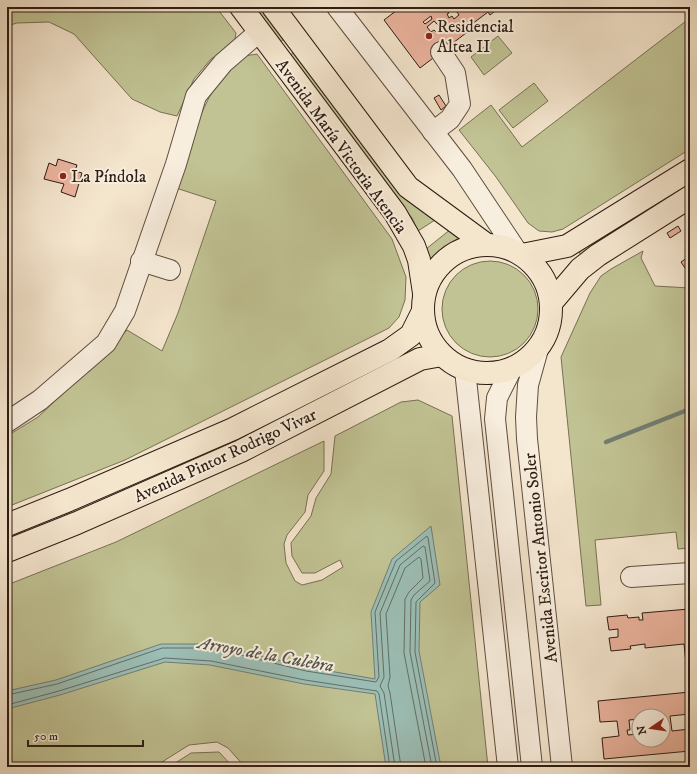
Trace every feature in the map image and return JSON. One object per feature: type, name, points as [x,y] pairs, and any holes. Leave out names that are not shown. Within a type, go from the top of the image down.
[{"type":"main road","name":"Avenida María Victoria Atencia","points":[[240,7],[395,213],[414,246],[419,260],[423,303]]},
{"type":"main road","name":"Avenida María Victoria Atencia","points":[[273,7],[408,187],[488,245]]},
{"type":"main road","points":[[520,254],[567,246],[690,170]]},
{"type":"main road","points":[[552,302],[580,269],[598,255],[690,197]]},
{"type":"main road","points":[[488,245],[505,248],[520,254],[534,266],[544,280],[552,302],[547,333],[538,349],[524,362],[511,370],[496,374],[474,373],[453,365],[442,355],[427,334],[423,303],[430,277],[445,260],[470,247],[488,245]]},
{"type":"main road","name":"Avenida Pintor Rodrigo Vivar","points":[[7,525],[69,500],[233,429],[390,350],[411,335],[423,303]]},
{"type":"main road","name":"Avenida Pintor Rodrigo Vivar","points":[[7,551],[77,523],[241,451],[420,359],[442,355]]},
{"type":"street","points":[[338,8],[462,169],[520,254]]},
{"type":"street","points":[[7,422],[40,400],[106,343],[125,311],[176,164],[196,96],[223,63],[260,32]]},
{"type":"street","points":[[433,132],[450,119],[460,104],[455,73],[441,52]]},
{"type":"street","points":[[142,261],[170,270]]},
{"type":"street","name":"Avenida Escritor Antonio Soler","points":[[538,349],[528,385],[526,417],[527,439],[562,767]]},
{"type":"street","points":[[465,370],[508,767]]},
{"type":"street","name":"Avenida Escritor Antonio Soler","points":[[511,370],[497,398],[495,418],[532,767]]},
{"type":"street","points":[[631,577],[690,573]]},
{"type":"green space","points":[[7,7],[216,7],[236,33],[234,45],[211,59],[194,79],[177,116],[160,112],[132,99],[74,34],[49,22],[17,23],[7,26]]},
{"type":"green space","points":[[250,7],[260,7],[284,39],[278,44]]},
{"type":"green space","points":[[690,18],[690,149],[563,229],[552,232],[539,231],[528,223],[496,177],[459,130],[491,105],[522,147]]},
{"type":"green space","points":[[498,36],[512,53],[484,75],[471,57]]},
{"type":"green space","points":[[294,52],[435,220],[418,231],[412,218],[288,57]]},
{"type":"green space","points":[[257,54],[392,239],[406,277],[405,300],[399,317],[389,328],[125,460],[7,507],[7,436],[38,417],[91,367],[127,330],[162,351],[178,313],[216,201],[176,188],[193,134],[209,97],[219,81],[231,67],[245,56]]},
{"type":"green space","points":[[534,83],[548,101],[513,128],[499,110]]},
{"type":"green space","points":[[690,179],[690,188],[582,257],[578,250]]},
{"type":"green space","points":[[451,229],[465,236],[441,250],[429,263],[426,249]]},
{"type":"green space","points":[[643,251],[641,258],[655,286],[690,288],[690,548],[678,549],[676,532],[595,540],[601,605],[586,606],[561,357],[590,293],[601,276]]},
{"type":"green space","points":[[490,261],[509,264],[524,275],[535,290],[538,309],[535,328],[524,343],[509,354],[490,357],[471,354],[456,343],[445,328],[442,309],[445,290],[456,275],[471,264]]},
{"type":"green space","points":[[418,400],[452,416],[488,767],[245,767],[228,748],[217,742],[189,745],[154,767],[7,767],[7,585],[116,542],[324,441],[324,471],[308,495],[305,512],[287,535],[284,544],[286,563],[295,581],[302,585],[322,580],[343,567],[340,560],[315,573],[302,573],[292,556],[291,543],[311,516],[316,498],[331,474],[335,436],[401,402]]},
{"type":"green space","points":[[219,752],[233,767],[169,767],[191,753]]},
{"type":"water","points":[[431,526],[440,585],[420,602],[419,651],[441,767],[386,767],[375,694],[304,684],[210,665],[165,662],[60,695],[7,709],[7,691],[56,680],[161,644],[212,644],[307,667],[375,679],[371,612],[392,559]]},
{"type":"building","name":"Residencial Altea II","points":[[401,7],[445,7],[449,13],[447,14],[449,18],[452,16],[454,19],[459,15],[457,12],[461,10],[459,7],[500,7],[490,15],[488,12],[468,27],[470,30],[420,68],[384,20]],"holes":[[[431,16],[432,19],[425,24],[423,22]],[[434,21],[441,28],[436,32],[434,30],[431,32],[427,27]]]},
{"type":"building","points":[[439,95],[446,106],[441,110],[434,98]]},
{"type":"building","name":"La Píndola","points":[[58,159],[77,165],[75,171],[82,173],[75,197],[61,192],[64,184],[44,179],[49,163],[56,166]]},
{"type":"building","points":[[678,226],[681,231],[670,238],[667,233]]},
{"type":"building","points":[[690,256],[690,269],[687,271],[681,262]]},
{"type":"building","points":[[689,609],[690,664],[686,664],[684,644],[645,648],[645,644],[630,646],[631,649],[611,651],[609,638],[618,637],[618,629],[609,630],[607,617],[627,615],[628,618],[639,617],[639,620],[643,620],[642,613]]},
{"type":"building","points":[[690,692],[690,714],[671,716],[671,708],[631,708],[631,720],[629,720],[630,730],[627,730],[628,735],[631,735],[631,748],[671,748],[671,724],[672,731],[690,729],[690,751],[604,759],[602,738],[619,736],[617,721],[600,722],[598,701]]},
{"type":"waterway","points":[[606,442],[690,409]]},
{"type":"place","name":"Residencial Altea II","points":[[429,36]]},
{"type":"place","name":"La Píndola","points":[[63,176]]},
{"type":"water label","name":"Arroyo de la Culebra","points":[[266,654]]}]
